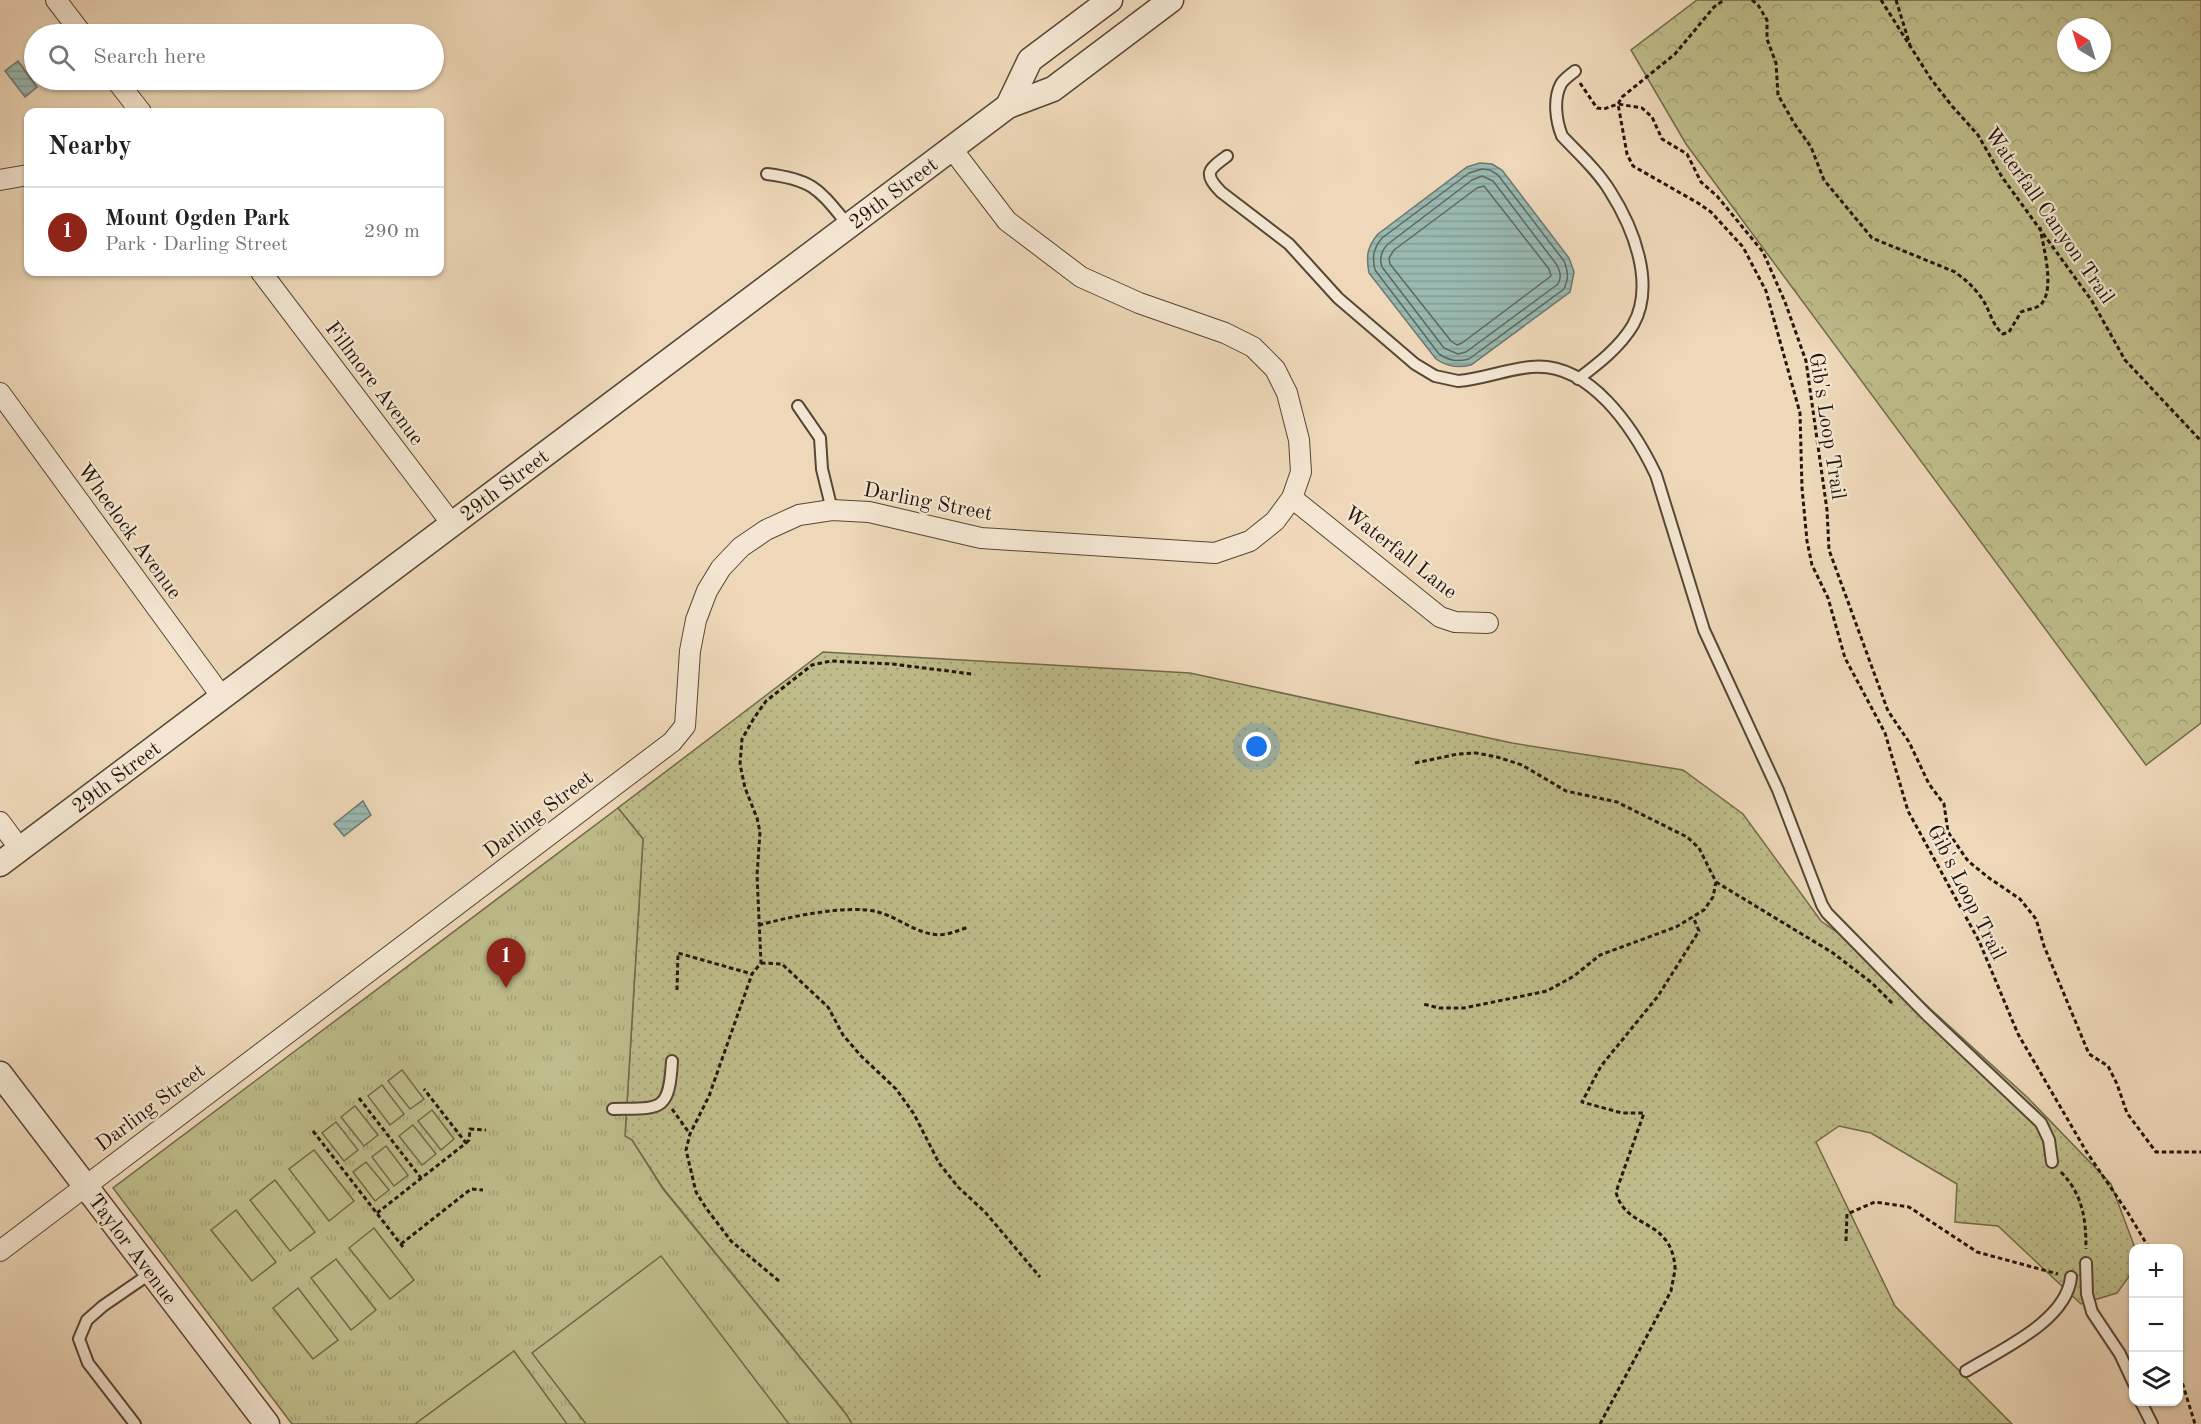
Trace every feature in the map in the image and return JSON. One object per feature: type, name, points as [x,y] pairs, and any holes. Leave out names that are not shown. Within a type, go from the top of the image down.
[{"type":"street","points":[[56,0],[74,24]]},
{"type":"street","name":"29th Street","points":[[1008,106],[1030,60],[1110,0]]},
{"type":"street","name":"29th Street","points":[[0,864],[1008,106],[1053,89],[1171,0]]},
{"type":"street","points":[[124,90],[138,108]]},
{"type":"street","name":"Darling Street","points":[[0,1251],[672,742],[685,726],[690,651],[696,620],[707,591],[721,568],[741,547],[765,530],[799,515],[832,510],[869,512],[981,538],[1215,553],[1250,541],[1275,521],[1293,498],[1301,472],[1299,440],[1287,393],[1275,369],[1253,347],[1225,333],[1139,303],[1081,277],[1007,220],[952,148]]},
{"type":"street","points":[[0,180],[24,176]]},
{"type":"street","name":"Fillmore Avenue","points":[[264,276],[452,524]]},
{"type":"street","name":"Wheelock Avenue","points":[[0,393],[222,697]]},
{"type":"street","name":"Waterfall Lane","points":[[1293,498],[1440,617],[1455,622],[1488,623]]},
{"type":"street","points":[[0,822],[20,849]]},
{"type":"street","name":"Taylor Avenue","points":[[0,1074],[267,1424]]},
{"type":"lane","points":[[1575,71],[1564,80],[1558,92],[1557,120],[1560,130],[1562,136],[1596,171],[1621,211],[1641,269],[1642,287],[1637,315],[1625,337],[1578,380]]},
{"type":"lane","points":[[1227,156],[1209,171],[1208,175],[1212,183],[1289,244],[1338,298],[1426,372],[1447,380],[1458,381],[1531,367],[1545,367],[1567,372],[1598,393],[1616,409],[1642,448],[1656,475],[1704,630],[1778,790],[1822,905],[1827,913],[1926,1014],[2041,1123],[2049,1140],[2052,1162]]},
{"type":"lane","points":[[767,174],[790,177],[813,186],[849,226]]},
{"type":"lane","points":[[798,406],[820,438],[822,470],[832,510]]},
{"type":"lane","points":[[613,1109],[652,1108],[666,1100],[671,1088],[672,1061]]},
{"type":"lane","points":[[2086,1263],[2087,1294],[2092,1312],[2120,1354],[2129,1375]]},
{"type":"lane","points":[[135,1424],[88,1363],[79,1339],[87,1320],[103,1306],[151,1273]]},
{"type":"lane","points":[[1966,1371],[2045,1322],[2062,1304],[2070,1289],[2071,1277]]},
{"type":"lane","points":[[2143,1406],[2152,1424]]},
{"type":"path","points":[[1575,71],[1597,108],[1604,109],[1618,104],[1622,97],[1675,54],[1714,8],[1724,0]]},
{"type":"path","points":[[1752,0],[1758,4],[1767,20],[1767,39],[1776,63],[1778,95],[1811,147],[1824,180],[1872,238],[1955,272],[1963,278],[1976,290],[1995,326],[2003,334],[2009,332],[2020,312],[2038,307],[2045,298],[2048,277],[2040,227]]},
{"type":"path","name":"Waterfall Canyon Trail","points":[[1881,0],[1911,50],[1952,106],[1978,135],[2002,177],[2096,308],[2125,360],[2201,441]]},
{"type":"path","points":[[1896,0],[1911,50]]},
{"type":"path","name":"Gib's Loop Trail","points":[[2147,1244],[2086,1151],[2018,1034],[1979,942],[1908,811],[1885,733],[1845,658],[1828,598],[1812,566],[1802,488],[1800,413],[1766,291],[1743,248],[1711,212],[1698,202],[1633,166],[1627,154],[1618,104],[1642,108],[1652,117],[1662,139],[1687,154],[1701,182],[1717,196],[1763,252],[1785,302],[1806,361],[1827,510],[1829,550],[1888,711],[1909,742],[1929,784],[1944,804],[1948,832],[1968,861],[2020,899],[2036,919],[2044,946],[2089,1054],[2108,1066],[2127,1113],[2156,1152],[2201,1152]]},
{"type":"path","points":[[779,1281],[731,1241],[706,1208],[696,1192],[686,1150],[690,1134],[709,1096],[752,974],[761,963],[757,875],[760,832],[745,788],[740,764],[742,739],[766,701],[812,666],[831,661],[892,664],[972,674]]},
{"type":"path","points":[[1415,763],[1458,754],[1476,753],[1497,757],[1522,765],[1566,790],[1617,802],[1687,837],[1699,848],[1716,882],[1833,953],[1872,983],[1897,1007]]},
{"type":"path","points":[[1423,1004],[1439,1008],[1464,1008],[1548,991],[1574,976],[1600,955],[1676,927],[1704,910],[1713,897],[1716,882]]},
{"type":"path","points":[[759,925],[795,916],[857,910],[877,912],[916,930],[935,934],[946,934],[969,927]]},
{"type":"path","points":[[1600,1424],[1671,1291],[1675,1268],[1665,1238],[1623,1209],[1616,1192],[1644,1113],[1622,1113],[1582,1102],[1600,1066],[1658,996],[1699,931],[1693,917]]},
{"type":"path","points":[[677,990],[678,953],[752,974]]},
{"type":"path","points":[[761,963],[782,964],[828,1007],[843,1035],[861,1056],[896,1089],[914,1114],[939,1163],[958,1187],[985,1212],[1040,1277]]},
{"type":"path","points":[[424,1089],[466,1143]]},
{"type":"path","points":[[359,1098],[421,1178]]},
{"type":"path","points":[[666,1100],[690,1134]]},
{"type":"path","points":[[376,1213],[466,1143],[469,1140],[470,1129],[486,1130]]},
{"type":"path","points":[[313,1131],[402,1245],[471,1189],[483,1190]]},
{"type":"path","points":[[2052,1162],[2069,1181],[2086,1218],[2086,1263]]},
{"type":"path","points":[[1846,1241],[1847,1214],[1875,1202],[1909,1206],[1977,1252],[2071,1277]]},
{"type":"path","points":[[2183,1385],[2195,1424]]},
{"type":"green space","points":[[1697,0],[2201,0],[2201,723],[2146,765],[1686,144],[1631,50]]},
{"type":"green space","points":[[823,652],[1190,673],[1512,743],[1683,770],[1743,814],[1821,921],[1879,962],[2027,1097],[2111,1184],[2134,1244],[2129,1244],[2129,1276],[2117,1293],[2081,1304],[1998,1226],[1955,1222],[1957,1184],[1871,1133],[1839,1126],[1816,1142],[1895,1306],[2012,1424],[852,1424],[663,1188],[632,1140],[625,1137],[643,839],[618,808]]},
{"type":"green space","points":[[618,808],[643,839],[625,1136],[632,1140],[663,1189],[852,1424],[292,1424],[113,1188]]},
{"type":"green space","points":[[402,1070],[424,1099],[410,1109],[388,1081]]},
{"type":"green space","points":[[382,1085],[404,1114],[390,1125],[368,1096]]},
{"type":"green space","points":[[355,1106],[378,1135],[364,1146],[341,1117]]},
{"type":"green space","points":[[432,1110],[454,1139],[441,1150],[418,1121]]},
{"type":"green space","points":[[336,1122],[358,1150],[344,1161],[322,1133]]},
{"type":"green space","points":[[413,1125],[436,1154],[422,1165],[399,1136]]},
{"type":"green space","points":[[386,1146],[408,1175],[394,1186],[372,1157]]},
{"type":"green space","points":[[314,1150],[354,1201],[329,1221],[289,1169]]},
{"type":"green space","points":[[366,1162],[389,1190],[375,1201],[353,1172]]},
{"type":"green space","points":[[275,1180],[315,1232],[290,1251],[250,1200]]},
{"type":"green space","points":[[236,1210],[276,1262],[252,1281],[211,1230]]},
{"type":"green space","points":[[374,1228],[414,1280],[390,1299],[349,1248]]},
{"type":"green space","points":[[661,1256],[789,1424],[586,1424],[532,1353]]},
{"type":"green space","points":[[336,1259],[376,1310],[351,1330],[311,1278]]},
{"type":"green space","points":[[298,1288],[338,1340],[313,1359],[273,1308]]},
{"type":"green space","points":[[514,1351],[567,1424],[415,1424]]},
{"type":"water","points":[[18,61],[24,69],[24,90],[33,90],[25,97],[5,71]]},
{"type":"water","points":[[1480,163],[1492,164],[1502,170],[1569,258],[1574,272],[1570,292],[1471,365],[1453,366],[1436,359],[1369,273],[1368,257],[1372,243],[1378,234],[1467,167]]},
{"type":"water","points":[[363,801],[371,815],[344,836],[334,824]]},
{"type":"place","name":"Mount Ogden Park","points":[[506,988]]}]
